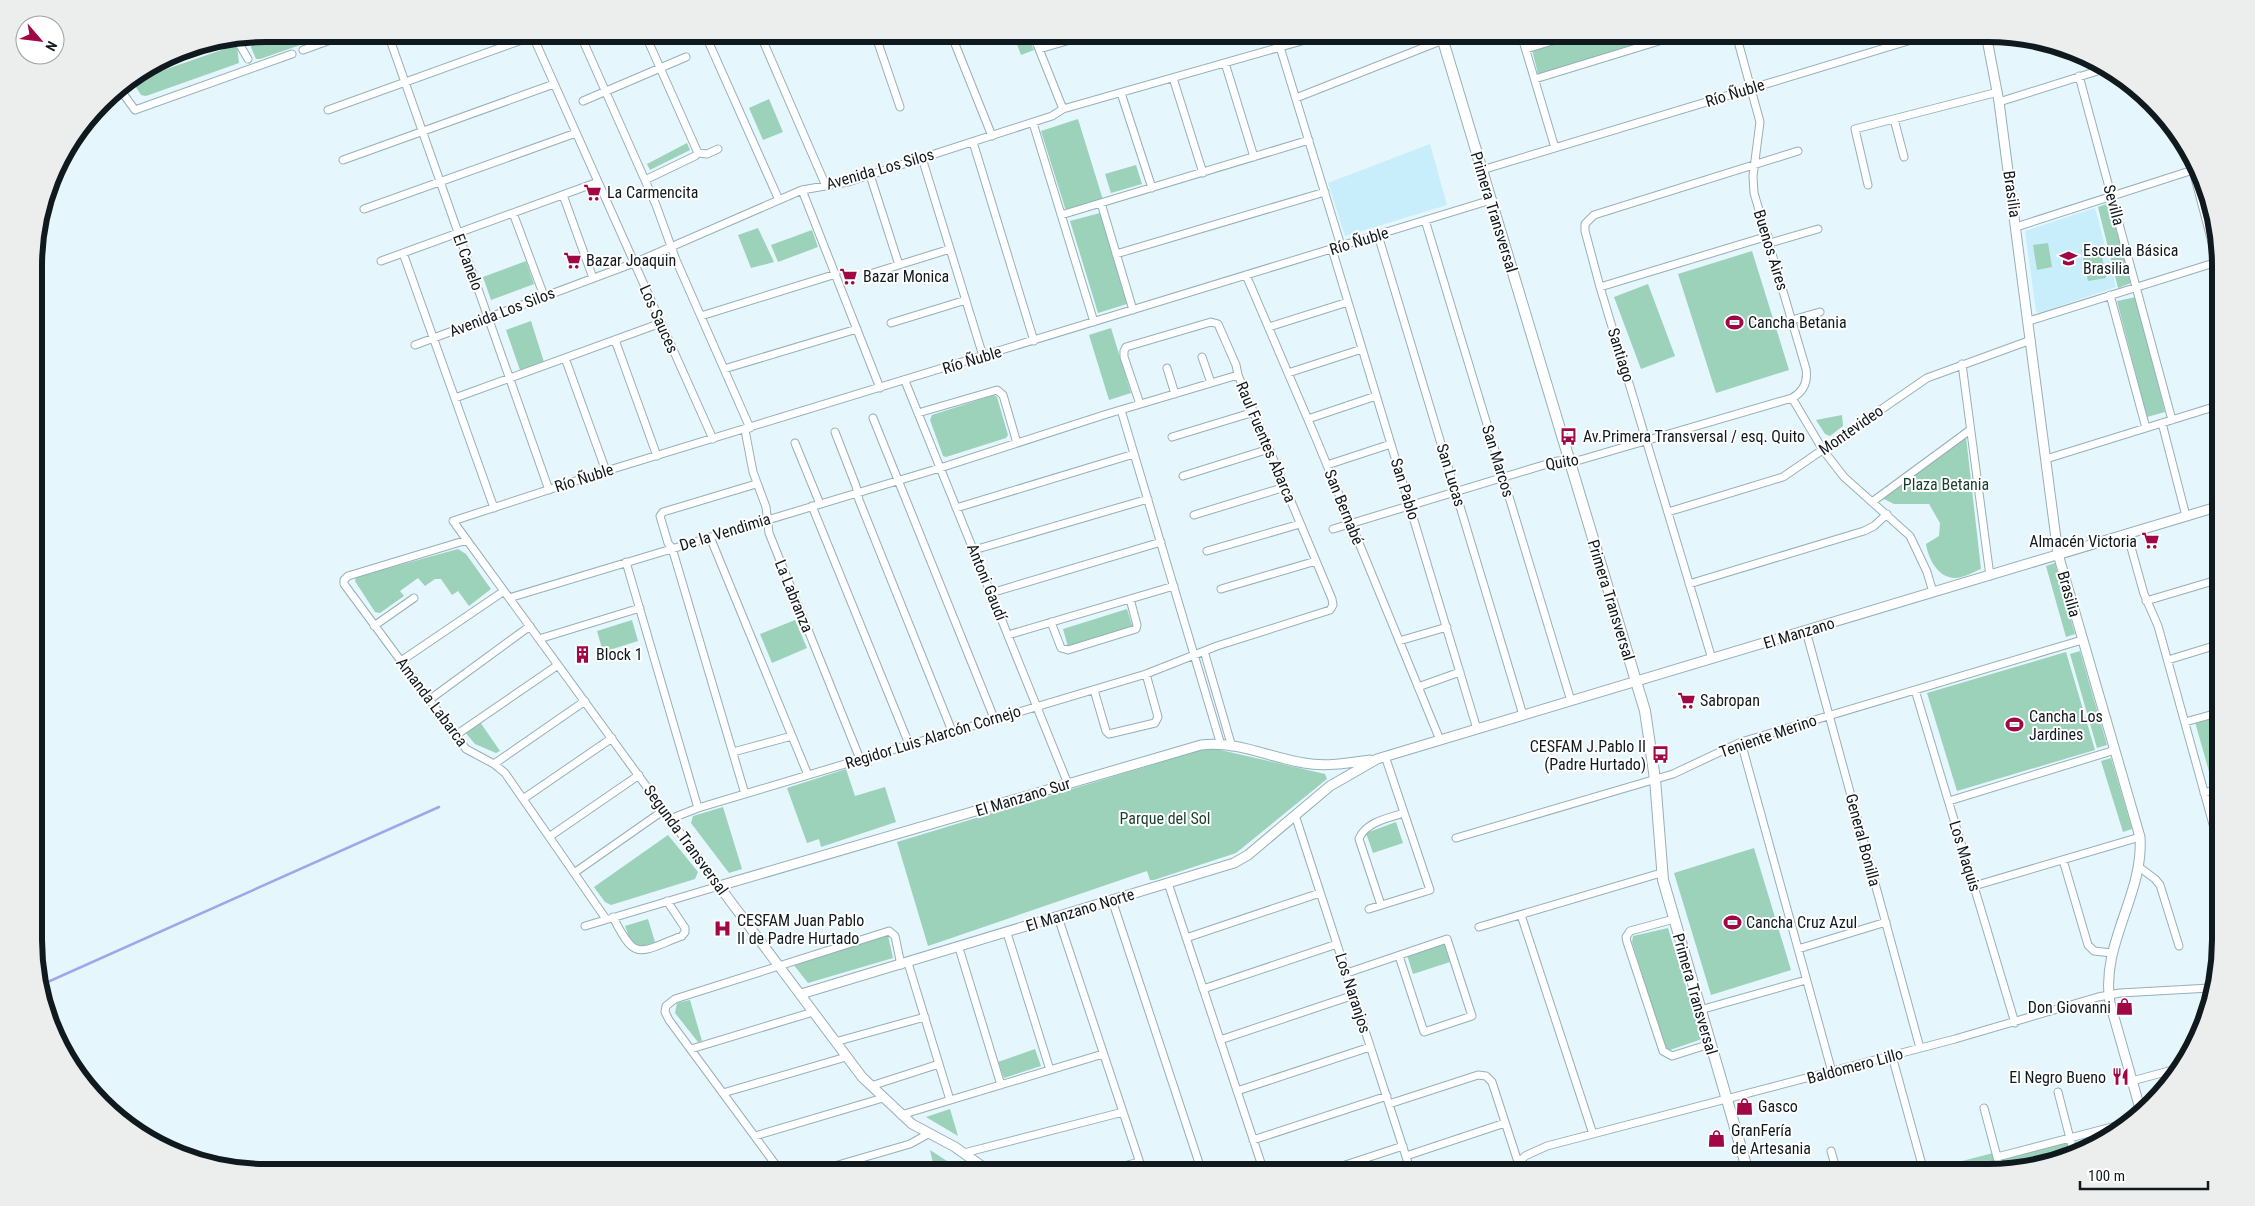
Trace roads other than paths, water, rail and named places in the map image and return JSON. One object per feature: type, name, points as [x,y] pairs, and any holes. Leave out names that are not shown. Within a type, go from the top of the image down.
[{"type":"main road","name":"Primera Transversal","points":[[1444,42],[1646,718],[1655,779],[1661,874],[1746,1164]]},
{"type":"street","points":[[303,50],[325,42]]},
{"type":"street","name":"El Canelo","points":[[391,42],[550,490]]},
{"type":"street","points":[[328,110],[513,42]]},
{"type":"street","name":"Los Sauces","points":[[535,42],[713,439]]},
{"type":"street","name":"La Labranza","points":[[584,42],[645,180],[748,429],[756,484],[766,507],[769,533],[860,759]]},
{"type":"street","points":[[649,42],[698,153]]},
{"type":"street","points":[[709,42],[779,200]]},
{"type":"street","points":[[763,42],[826,186]]},
{"type":"street","points":[[878,42],[900,107]]},
{"type":"street","points":[[954,42],[992,136]]},
{"type":"street","points":[[1036,42],[1063,110]]},
{"type":"street","points":[[1039,49],[1063,42]]},
{"type":"street","points":[[1278,42],[1341,246]]},
{"type":"street","name":"Avenida Los Silos","points":[[415,345],[634,263],[802,190],[870,175],[1052,116],[1063,110],[1298,42]]},
{"type":"street","points":[[1296,98],[1430,42]]},
{"type":"street","points":[[1524,42],[1555,148]]},
{"type":"street","points":[[1526,49],[1549,42]]},
{"type":"street","points":[[1534,79],[1656,42]]},
{"type":"street","name":"Buenos Aires","points":[[1738,42],[1760,122],[1753,188],[1807,373],[1802,389],[1792,398]]},
{"type":"street","name":"Río Ñuble","points":[[1482,170],[1903,42]]},
{"type":"street","name":"Brasilia","points":[[1988,42],[1998,97],[2016,226],[2058,554],[2140,837],[2139,867],[2133,892],[2112,953],[2109,972],[2109,994],[2139,1105]]},
{"type":"street","points":[[240,44],[248,59]]},
{"type":"street","points":[[124,94],[135,110],[292,54]]},
{"type":"street","points":[[582,101],[686,57]]},
{"type":"street","points":[[1225,63],[1254,157]]},
{"type":"street","points":[[1868,184],[1855,129],[1998,97],[2096,71]]},
{"type":"street","name":"Sevilla","points":[[2079,76],[2172,420]]},
{"type":"street","points":[[1173,78],[1203,172]]},
{"type":"street","points":[[343,160],[554,84]]},
{"type":"street","points":[[1121,93],[1152,188]]},
{"type":"street","points":[[1894,119],[1904,157]]},
{"type":"street","points":[[1033,122],[1094,322]]},
{"type":"street","points":[[364,209],[576,133]]},
{"type":"street","points":[[1061,216],[1309,140]]},
{"type":"street","points":[[973,142],[1034,341]]},
{"type":"street","points":[[645,180],[698,153],[704,154],[718,149]]},
{"type":"street","points":[[1754,166],[1798,151]]},
{"type":"street","points":[[922,158],[983,356]]},
{"type":"street","name":"Santiago","points":[[1712,660],[1600,287],[1585,231],[1585,224],[1591,216],[1754,166]]},
{"type":"street","points":[[2016,226],[2190,171]]},
{"type":"street","points":[[870,175],[899,265]]},
{"type":"street","points":[[2195,181],[2211,240]]},
{"type":"street","points":[[381,261],[598,182]]},
{"type":"street","points":[[802,190],[880,388]]},
{"type":"street","points":[[1116,254],[1325,192]]},
{"type":"street","points":[[563,195],[593,278]]},
{"type":"street","name":"Río Ñuble","points":[[453,521],[606,471],[1491,200]]},
{"type":"street","points":[[1101,204],[1133,310]]},
{"type":"street","points":[[513,213],[544,296]]},
{"type":"street","name":"San Marcos","points":[[1425,220],[1571,701]]},
{"type":"street","points":[[1600,287],[1769,240],[1818,229]]},
{"type":"street","name":"San Lucas","points":[[1378,235],[1523,715]]},
{"type":"street","points":[[870,274],[950,249]]},
{"type":"street","name":"San Pablo","points":[[1332,249],[1477,729]]},
{"type":"street","points":[[403,253],[494,508]]},
{"type":"street","points":[[2028,321],[2136,287],[2212,267]]},
{"type":"street","points":[[701,316],[836,274]]},
{"type":"street","name":"San Bernabé","points":[[1246,275],[1308,419],[1440,740]]},
{"type":"street","points":[[2110,295],[2146,428]]},
{"type":"street","points":[[891,323],[966,300]]},
{"type":"street","points":[[1268,327],[1348,302]]},
{"type":"street","points":[[1792,320],[1820,312]]},
{"type":"street","points":[[1140,404],[1124,357],[1124,350],[1128,346],[1216,322],[1220,326],[1236,365],[1238,375]]},
{"type":"street","points":[[455,398],[661,323]]},
{"type":"street","points":[[724,369],[857,329]]},
{"type":"street","points":[[615,340],[657,456]]},
{"type":"street","name":"Montevideo","points":[[1668,512],[1778,480],[1926,378],[2031,340]]},
{"type":"street","points":[[1288,373],[1362,348]]},
{"type":"street","points":[[1202,357],[1211,383]]},
{"type":"street","points":[[565,358],[606,471]]},
{"type":"street","points":[[1962,364],[1990,576]]},
{"type":"street","points":[[1167,368],[1175,394]]},
{"type":"street","name":"Raul Fuentes Abarca","points":[[940,468],[1140,404],[1238,375],[1333,602],[1332,608],[1328,612],[1196,654]]},
{"type":"street","name":"Antoni Gaudí","points":[[905,381],[1068,784]]},
{"type":"street","points":[[918,413],[997,390],[1003,395],[1017,443]]},
{"type":"street","points":[[1308,419],[1376,396]]},
{"type":"street","points":[[1792,398],[1823,450],[1844,477],[1905,530],[1914,542],[1933,592]]},
{"type":"street","name":"Quito","points":[[1332,529],[1556,461],[1580,460],[1792,398]]},
{"type":"street","points":[[2046,459],[2212,408]]},
{"type":"street","points":[[1121,410],[1196,654],[1221,745]]},
{"type":"street","points":[[1172,437],[1254,412]]},
{"type":"street","points":[[873,418],[994,718]]},
{"type":"street","points":[[2162,423],[2186,516]]},
{"type":"street","points":[[1872,502],[1970,430]]},
{"type":"street","points":[[835,432],[952,731]]},
{"type":"street","points":[[796,443],[820,504]]},
{"type":"street","points":[[1327,465],[1391,444]]},
{"type":"street","points":[[1182,476],[1269,449]]},
{"type":"street","points":[[956,508],[1134,454]]},
{"type":"street","name":"De la Vendimia","points":[[509,598],[940,468]]},
{"type":"street","points":[[745,794],[672,548],[668,543],[660,519],[662,513],[756,484]]},
{"type":"street","points":[[1194,515],[1285,487]]},
{"type":"street","points":[[974,550],[1148,498]]},
{"type":"street","points":[[812,506],[909,744]]},
{"type":"street","name":"El Manzano","points":[[1330,765],[1381,758],[2212,508]]},
{"type":"street","points":[[1690,584],[1864,531],[1879,523],[1887,514]]},
{"type":"street","name":"Segunda Transversal","points":[[453,521],[846,1057],[882,1098],[901,1115],[928,1134],[978,1164]]},
{"type":"street","points":[[1207,551],[1300,524]]},
{"type":"street","points":[[2126,533],[2146,601],[2156,621],[2168,660],[2212,821]]},
{"type":"street","points":[[710,537],[808,775]]},
{"type":"street","name":"Amanda Labarca","points":[[467,540],[346,577],[344,586],[469,751],[494,764],[504,773],[574,873],[632,948],[640,951],[682,936],[685,928],[667,902]]},
{"type":"street","points":[[991,593],[1161,542]]},
{"type":"street","points":[[1222,589],[1316,561]]},
{"type":"street","points":[[626,562],[698,808]]},
{"type":"street","points":[[2146,601],[2212,581]]},
{"type":"street","points":[[1008,635],[1174,586]]},
{"type":"street","points":[[401,661],[504,591]]},
{"type":"street","points":[[374,626],[414,598]]},
{"type":"street","points":[[1051,622],[1061,648],[1068,650],[1136,629],[1137,625],[1130,599]]},
{"type":"street","points":[[539,638],[640,608]]},
{"type":"street","points":[[429,700],[530,626]]},
{"type":"street","points":[[1399,641],[1446,627]]},
{"type":"street","name":"General Bonilla","points":[[1806,631],[1920,1048]]},
{"type":"street","name":"Teniente Merino","points":[[1456,838],[1686,769],[1741,742],[2082,640]]},
{"type":"street","points":[[2168,660],[2212,646]]},
{"type":"street","points":[[1204,651],[1232,747]]},
{"type":"street","name":"Regidor Luis Alarcón Cornejo","points":[[670,819],[698,808],[1146,674],[1196,654]]},
{"type":"street","points":[[456,735],[558,665]]},
{"type":"street","points":[[1418,687],[1460,672]]},
{"type":"street","points":[[1094,690],[1106,732],[1109,734],[1155,723],[1158,717],[1146,674]]},
{"type":"street","name":"Los Maquis","points":[[1915,690],[2015,1023]]},
{"type":"street","points":[[494,764],[584,701]]},
{"type":"street","points":[[2185,722],[2212,714]]},
{"type":"street","points":[[733,752],[792,736]]},
{"type":"street","points":[[523,799],[612,738]]},
{"type":"street","points":[[1741,742],[1832,1072]]},
{"type":"street","name":"El Manzano Sur","points":[[720,886],[1201,745],[1221,745],[1305,764],[1330,765]]},
{"type":"street","points":[[1948,801],[2115,750]]},
{"type":"street","points":[[1369,909],[1430,890],[1404,813],[1381,758]]},
{"type":"street","name":"El Manzano","points":[[1336,781],[1381,758]]},
{"type":"street","points":[[1330,765],[1336,781]]},
{"type":"street","points":[[549,837],[639,775]]},
{"type":"street","name":"El Manzano Norte","points":[[801,994],[959,948],[1239,860],[1336,781]]},
{"type":"street","points":[[2204,793],[2212,791]]},
{"type":"street","points":[[574,873],[664,810]]},
{"type":"street","points":[[1381,905],[1359,839],[1362,832],[1368,827],[1404,813]]},
{"type":"street","name":"Los Naranjos","points":[[1296,815],[1408,1164]]},
{"type":"street","points":[[1974,886],[2140,837]]},
{"type":"street","points":[[2064,860],[2088,945],[2094,951],[2112,953]]},
{"type":"street","points":[[2139,867],[2160,885],[2179,946]]},
{"type":"street","points":[[1479,927],[1661,874]]},
{"type":"street","points":[[1168,883],[1262,1164]]},
{"type":"street","points":[[585,926],[720,886]]},
{"type":"street","points":[[1186,938],[1320,893]]},
{"type":"street","points":[[1112,900],[1199,1164]]},
{"type":"street","points":[[1521,915],[1593,1134]]},
{"type":"street","points":[[1058,917],[1140,1162],[1132,1164]]},
{"type":"street","points":[[1674,919],[1630,931],[1626,937],[1627,942],[1663,1051],[1672,1056],[1710,1044]]},
{"type":"street","points":[[1798,949],[1886,922]]},
{"type":"street","points":[[775,1164],[666,1016],[665,1009],[670,1001],[889,931],[895,936],[925,1016],[950,1100]]},
{"type":"street","points":[[1007,933],[1050,1070]]},
{"type":"street","points":[[1346,973],[1447,939],[1472,1016],[1424,1032],[1399,956]]},
{"type":"street","points":[[1203,989],[1337,944]]},
{"type":"street","points":[[959,948],[1001,1085]]},
{"type":"street","points":[[1700,1010],[1806,980]]},
{"type":"street","name":"Baldomero Lillo","points":[[1518,1162],[1539,1148],[2015,1023],[2109,994],[2207,988]]},
{"type":"street","points":[[1220,1040],[1354,995]]},
{"type":"street","points":[[691,1049],[813,1012]]},
{"type":"street","points":[[835,1042],[925,1016]]},
{"type":"street","points":[[1237,1091],[1370,1046]]},
{"type":"street","points":[[901,1115],[1103,1054]]},
{"type":"street","points":[[1892,1056],[1922,1164]]},
{"type":"street","points":[[723,1093],[846,1057]]},
{"type":"street","points":[[871,1086],[939,1064]]},
{"type":"street","points":[[2132,1081],[2170,1071]]},
{"type":"street","points":[[1389,1104],[1478,1075],[1484,1075],[1492,1082],[1518,1162]]},
{"type":"street","points":[[2058,1092],[2072,1147]]},
{"type":"street","points":[[1254,1140],[1386,1096]]},
{"type":"street","points":[[755,1136],[882,1098]]},
{"type":"street","points":[[1984,1108],[1998,1163]]},
{"type":"street","points":[[964,1154],[1123,1112]]},
{"type":"street","points":[[1406,1156],[1505,1123]]},
{"type":"street","points":[[1997,1157],[2110,1127]]},
{"type":"street","points":[[841,1164],[910,1144],[928,1134]]},
{"type":"street","points":[[1348,1164],[1403,1146]]},
{"type":"street","points":[[1831,1152],[1835,1164]]},
{"type":"waterway","points":[[47,982],[439,807]]},
{"type":"place","name":"La Carmencita","points":[[593,192]]},
{"type":"place","name":"Escuela Básica Brasilia","points":[[2069,259]]},
{"type":"place","name":"Bazar Joaquin","points":[[572,260]]},
{"type":"place","name":"Bazar Monica","points":[[849,276]]},
{"type":"place","name":"Cancha Betania","points":[[1734,322]]},
{"type":"place","name":"Av.Primera Transversal / esq. Quito","points":[[1569,436]]},
{"type":"place","name":"Almacén Victoria","points":[[2151,541]]},
{"type":"place","name":"Block 1","points":[[582,654]]},
{"type":"place","name":"Sabropan","points":[[1686,700]]},
{"type":"place","name":"Cancha Los Jardines","points":[[2015,725]]},
{"type":"place","name":"CESFAM J.Pablo II (Padre Hurtado)","points":[[1660,755]]},
{"type":"place","name":"Cancha Cruz Azul","points":[[1732,922]]},
{"type":"place","name":"CESFAM Juan Pablo II de Padre Hurtado","points":[[723,929]]},
{"type":"place","name":"Don Giovanni","points":[[2125,1007]]},
{"type":"place","name":"El Negro Bueno","points":[[2120,1077]]},
{"type":"place","name":"Gasco","points":[[1744,1106]]},
{"type":"place","name":"GranFería de Artesania","points":[[1717,1139]]},
{"type":"park label","name":"Plaza Betania","points":[[1946,484]]},
{"type":"park label","name":"Parque del Sol","points":[[1165,818]]}]
